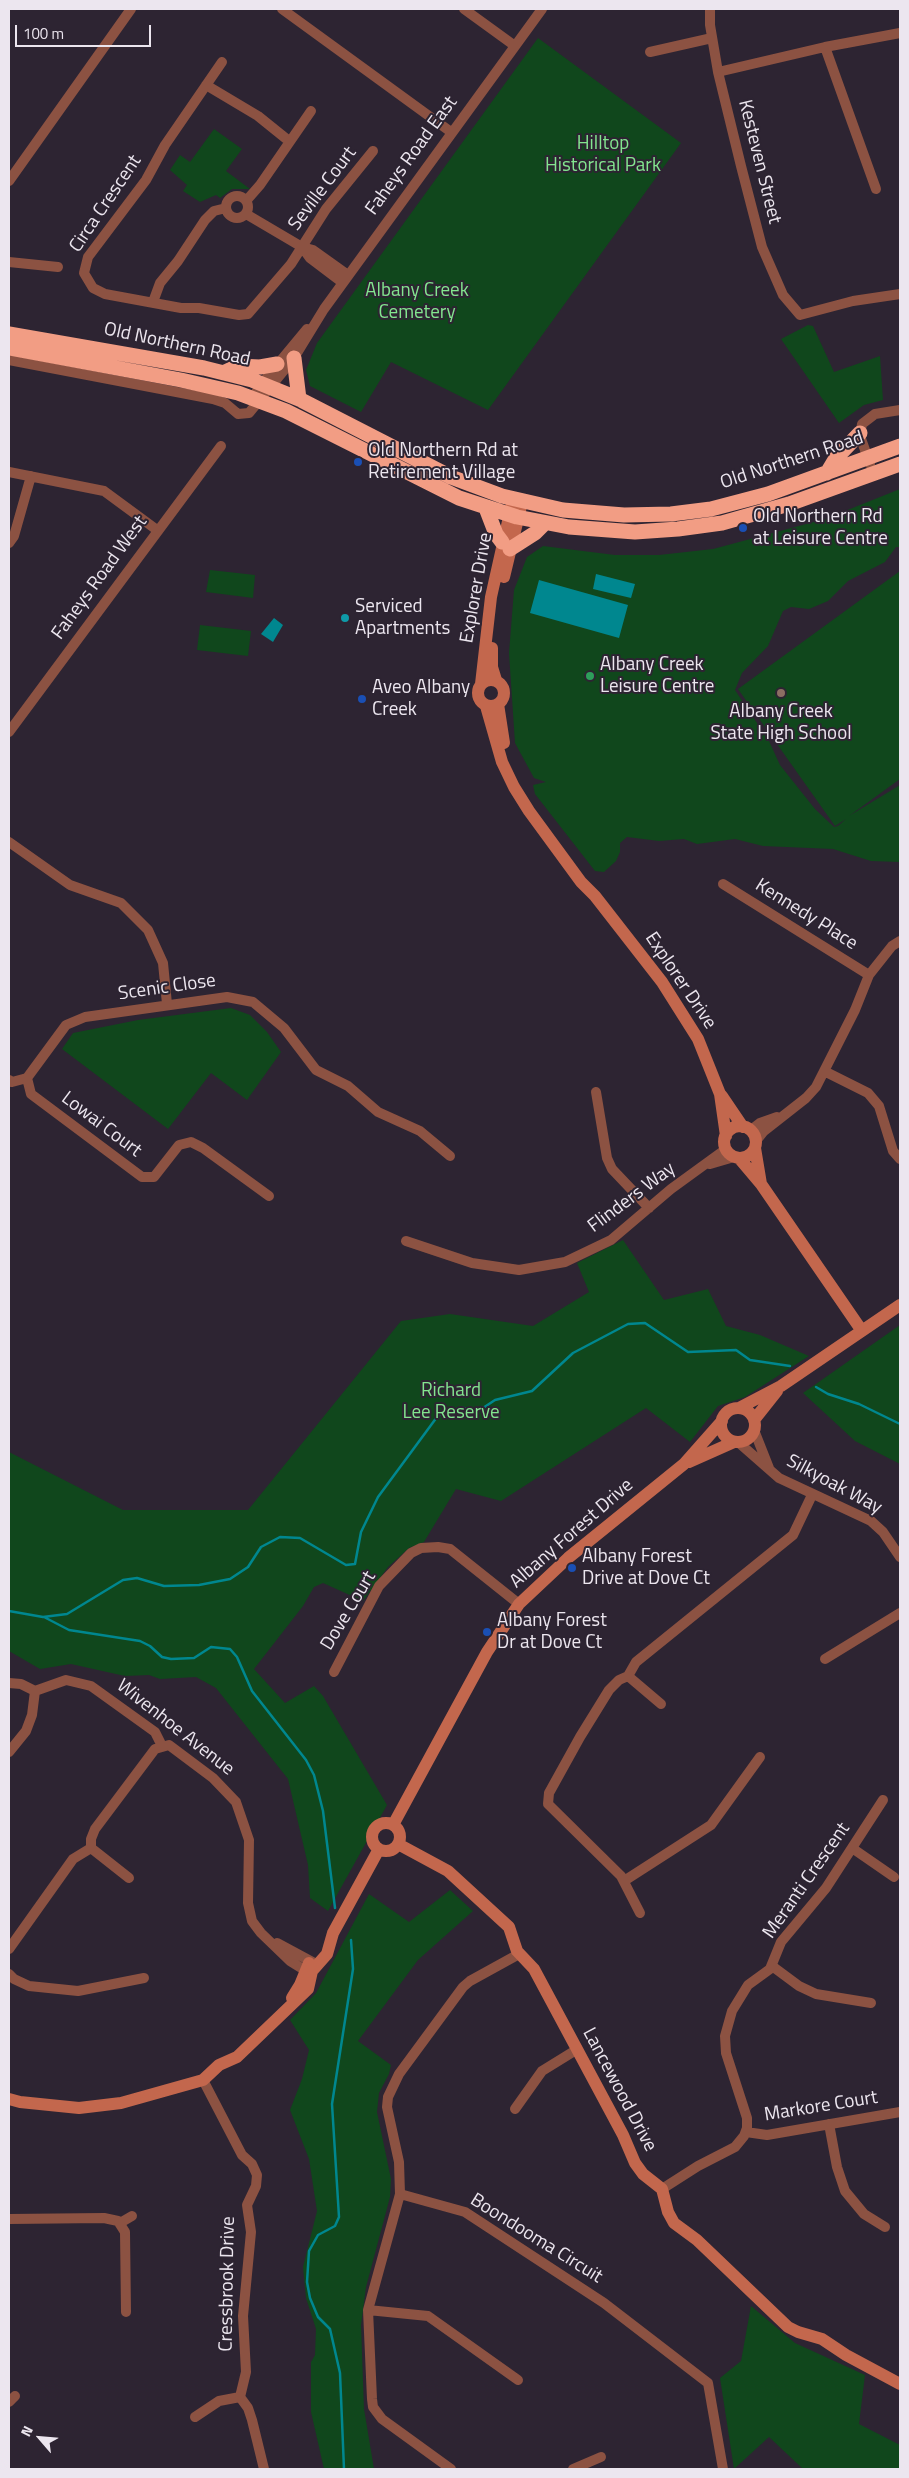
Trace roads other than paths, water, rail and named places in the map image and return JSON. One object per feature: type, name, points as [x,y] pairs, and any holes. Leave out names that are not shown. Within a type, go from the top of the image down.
[{"type":"highway","name":"Old Northern Road","points":[[9,334],[223,372],[299,399],[437,471],[517,501],[586,513],[624,516],[671,514],[711,508],[752,499],[900,446]]},
{"type":"highway","name":"Old Northern Road","points":[[9,348],[208,385],[257,399],[306,420],[441,490],[486,508],[544,523],[594,530],[636,532],[700,527],[767,511],[900,464]]},
{"type":"highway","points":[[294,358],[299,399]]},
{"type":"highway","points":[[223,372],[238,366],[260,367],[277,364]]},
{"type":"highway","points":[[827,473],[836,458],[860,433]]},
{"type":"highway","points":[[486,508],[496,534],[506,545],[535,533],[544,523]]},
{"type":"street","points":[[9,181],[131,9]]},
{"type":"street","points":[[282,9],[451,132]]},
{"type":"street","points":[[464,9],[515,46]]},
{"type":"street","name":"Faheys Road East","points":[[266,386],[294,358],[312,325],[542,9]]},
{"type":"street","name":"Kesteven Street","points":[[710,9],[712,38],[718,72],[762,247],[783,295],[800,315],[853,301],[900,294]]},
{"type":"street","points":[[718,72],[825,47],[900,34]]},
{"type":"street","points":[[650,52],[712,38]]},
{"type":"street","points":[[825,47],[876,189]]},
{"type":"street","name":"Circa Crescent","points":[[222,62],[168,141],[149,175],[88,257],[84,266],[87,282],[99,292],[238,316],[246,314],[277,282],[302,247]]},
{"type":"street","points":[[206,85],[258,116],[289,141]]},
{"type":"street","points":[[246,201],[260,186],[311,111]]},
{"type":"street","name":"Seville Court","points":[[302,247],[326,209],[373,151]]},
{"type":"street","points":[[234,197],[241,197],[246,201],[248,207],[246,214],[241,218],[234,218],[228,214],[226,208],[228,201],[234,197]]},
{"type":"street","points":[[153,302],[160,282],[186,251],[205,220],[214,211],[226,208]]},
{"type":"street","points":[[246,214],[302,247],[313,250],[345,279]]},
{"type":"street","points":[[9,262],[58,267]]},
{"type":"street","name":"Faheys Road East","points":[[257,399],[277,364],[298,338],[312,325]]},
{"type":"street","points":[[9,360],[221,401],[242,415],[249,413],[257,399]]},
{"type":"street","points":[[874,474],[860,433],[862,424],[870,416],[900,410]]},
{"type":"street","name":"Faheys Road West","points":[[9,732],[221,446]]},
{"type":"street","points":[[9,472],[104,491],[157,530]]},
{"type":"street","points":[[9,543],[14,536],[31,476]]},
{"type":"street","name":"Explorer Drive","points":[[481,684],[488,614],[517,501]]},
{"type":"street","name":"Explorer Drive","points":[[496,680],[492,666],[492,640],[506,545]]},
{"type":"street","points":[[488,680],[496,680],[502,686],[504,694],[492,705],[478,698],[478,689],[481,684],[488,680]]},
{"type":"street","name":"Explorer Drive","points":[[492,705],[502,762],[514,787],[543,833],[581,882],[596,896],[662,982],[690,1024],[705,1055],[720,1094],[726,1136],[733,1154],[761,1184],[862,1332]]},
{"type":"street","points":[[9,842],[70,885],[121,903],[148,930],[163,963],[167,1004]]},
{"type":"street","name":"Kennedy Place","points":[[723,884],[870,975]]},
{"type":"street","points":[[733,1154],[749,1156],[751,1136],[760,1123],[785,1114],[806,1098],[826,1072],[870,975],[892,946],[900,941]]},
{"type":"street","name":"Scenic Close","points":[[27,1078],[66,1025],[86,1017],[227,997],[253,1002],[284,1028],[316,1070],[348,1086],[378,1112],[420,1131],[450,1156]]},
{"type":"street","points":[[826,1072],[868,1093],[879,1106],[893,1151],[900,1159]]},
{"type":"street","points":[[9,1080],[12,1082],[27,1078]]},
{"type":"street","name":"Lowai Court","points":[[27,1078],[31,1094],[142,1177],[154,1177],[179,1145],[191,1142],[203,1148],[269,1196]]},
{"type":"street","points":[[596,1092],[607,1158],[612,1169],[649,1208]]},
{"type":"street","name":"Explorer Drive","points":[[720,1094],[751,1136],[761,1184]]},
{"type":"street","points":[[726,1136],[733,1128],[751,1136]]},
{"type":"street","name":"Flinders Way","points":[[406,1241],[472,1263],[519,1270],[565,1262],[611,1240],[704,1165],[733,1154]]},
{"type":"street","points":[[782,1386],[754,1425],[749,1438],[736,1442],[724,1435],[722,1421],[728,1412],[782,1386],[900,1305]]},
{"type":"street","points":[[739,1408],[749,1412],[754,1425]]},
{"type":"street","name":"Albany Forest Drive","points":[[393,1825],[487,1652],[519,1604],[568,1558],[684,1464],[722,1421]]},
{"type":"street","name":"Silkyoak Way","points":[[754,1425],[769,1469]]},
{"type":"street","name":"Silkyoak Way","points":[[736,1442],[779,1478],[812,1495],[871,1520],[883,1532],[900,1557]]},
{"type":"street","name":"Albany Forest Drive","points":[[684,1464],[736,1442]]},
{"type":"street","points":[[640,1913],[624,1881],[556,1813],[547,1801],[549,1793],[603,1698],[616,1682],[628,1676],[636,1662],[793,1534],[812,1495]]},
{"type":"street","name":"Dove Court","points":[[334,1672],[380,1586],[411,1553],[421,1548],[438,1547],[450,1550],[519,1604]]},
{"type":"street","points":[[825,1659],[900,1613]]},
{"type":"street","points":[[628,1676],[661,1704]]},
{"type":"street","name":"Wivenhoe Avenue","points":[[35,1690],[66,1680],[91,1686],[155,1732],[162,1746],[170,1746],[195,1762],[236,1802],[248,1840],[249,1914],[255,1926],[290,1961],[311,1968]]},
{"type":"street","points":[[9,1683],[21,1684],[35,1690],[32,1715],[26,1731],[9,1752]]},
{"type":"street","points":[[91,1848],[91,1839],[95,1829],[156,1749],[162,1746]]},
{"type":"street","points":[[624,1881],[711,1825],[760,1757]]},
{"type":"street","name":"Meranti Crescent","points":[[746,2132],[745,2112],[726,2053],[726,2028],[734,2006],[748,1985],[772,1966],[781,1942],[818,1899],[883,1800]]},
{"type":"street","points":[[383,1824],[393,1825],[399,1834],[398,1844],[389,1850],[379,1849],[373,1840],[374,1830],[383,1824]]},
{"type":"street","name":"Lancewood Drive","points":[[398,1844],[439,1864],[455,1876],[506,1923],[514,1936],[519,1954],[534,1969],[623,2135],[635,2163],[644,2174],[662,2189]]},
{"type":"street","points":[[91,1848],[129,1878]]},
{"type":"street","points":[[9,1948],[73,1859],[91,1848]]},
{"type":"street","points":[[852,1848],[894,1877]]},
{"type":"street","points":[[9,2099],[20,2102],[79,2108],[121,2103],[203,2080],[219,2065],[237,2057],[250,2046],[308,1989],[311,1968],[328,1954],[333,1933],[379,1849]]},
{"type":"street","points":[[451,2469],[382,2419],[373,2407],[370,2389],[368,2310],[400,2194],[399,2162],[387,2107],[393,2086],[418,2046],[462,1987],[519,1954]]},
{"type":"street","points":[[772,1966],[800,1986],[816,1994],[871,2003]]},
{"type":"street","points":[[9,1974],[14,1979],[29,1986],[78,1991],[144,1978]]},
{"type":"street","points":[[515,2108],[542,2071],[576,2050]]},
{"type":"street","name":"Cressbrook Drive","points":[[203,2080],[242,2155],[252,2164],[256,2176],[256,2186],[247,2205],[251,2232],[243,2316],[246,2372],[240,2397]]},
{"type":"street","name":"Markore Court","points":[[746,2132],[767,2135],[900,2112]]},
{"type":"street","points":[[829,2124],[837,2167],[845,2191],[860,2209],[885,2227]]},
{"type":"street","points":[[746,2132],[742,2140],[735,2147],[698,2166],[662,2189],[668,2212],[674,2223],[697,2240],[788,2327],[822,2339],[846,2355],[900,2384]]},
{"type":"street","name":"Boondooma Circuit","points":[[400,2194],[465,2212],[604,2303],[708,2383],[723,2469]]},
{"type":"street","points":[[120,2224],[132,2216]]},
{"type":"street","points":[[9,2220],[115,2219],[125,2232],[126,2312]]},
{"type":"street","points":[[368,2310],[420,2314],[433,2318],[518,2380]]},
{"type":"street","points":[[195,2417],[219,2402],[240,2397],[248,2408],[264,2469]]},
{"type":"street","points":[[574,2469],[601,2457]]},
{"type":"water","points":[[596,574],[635,584],[631,598],[593,589]]},
{"type":"water","points":[[539,580],[628,605],[619,638],[530,613]]},
{"type":"water","points":[[274,618],[283,625],[273,642],[261,634]]},
{"type":"waterway","points":[[9,1611],[43,1617],[67,1614],[123,1580],[137,1578],[164,1586],[199,1585],[230,1579],[248,1567],[261,1547],[280,1537],[300,1538],[346,1565],[355,1564],[361,1532],[378,1497],[437,1417],[445,1411],[463,1408],[480,1410],[495,1400],[532,1391],[573,1353],[628,1324],[645,1323],[688,1352],[736,1350],[750,1360],[790,1366]]},
{"type":"waterway","points":[[816,1387],[828,1394],[859,1404],[900,1424]]},
{"type":"waterway","points":[[44,1617],[69,1630],[140,1641],[150,1646],[162,1657],[171,1659],[194,1658],[211,1647],[230,1649],[237,1657],[252,1691],[306,1760],[314,1775],[323,1811],[335,1908]]},
{"type":"waterway","points":[[344,2469],[340,2373],[330,2329],[318,2317],[310,2298],[307,2282],[309,2251],[318,2235],[335,2226],[339,2217],[332,2104],[353,1969],[351,1940]]},
{"type":"place","name":"Old Northern Rd at Retirement Village","points":[[358,462]]},
{"type":"place","name":"Old Northern Rd at Leisure Centre","points":[[743,528]]},
{"type":"place","name":"Serviced Apartments","points":[[345,618]]},
{"type":"place","name":"Albany Creek Leisure Centre","points":[[590,676]]},
{"type":"place","name":"Albany Creek State High School","points":[[781,693]]},
{"type":"place","name":"Aveo Albany Creek","points":[[362,699]]},
{"type":"place","name":"Albany Forest Drive at Dove Ct","points":[[572,1568]]},
{"type":"place","name":"Albany Forest Dr at Dove Ct","points":[[487,1632]]},
{"type":"park label","name":"Hilltop Historical Park","points":[[603,155]]},
{"type":"park label","name":"Albany Creek Cemetery","points":[[417,302]]},
{"type":"park label","name":"Richard Lee Reserve","points":[[451,1402]]}]
